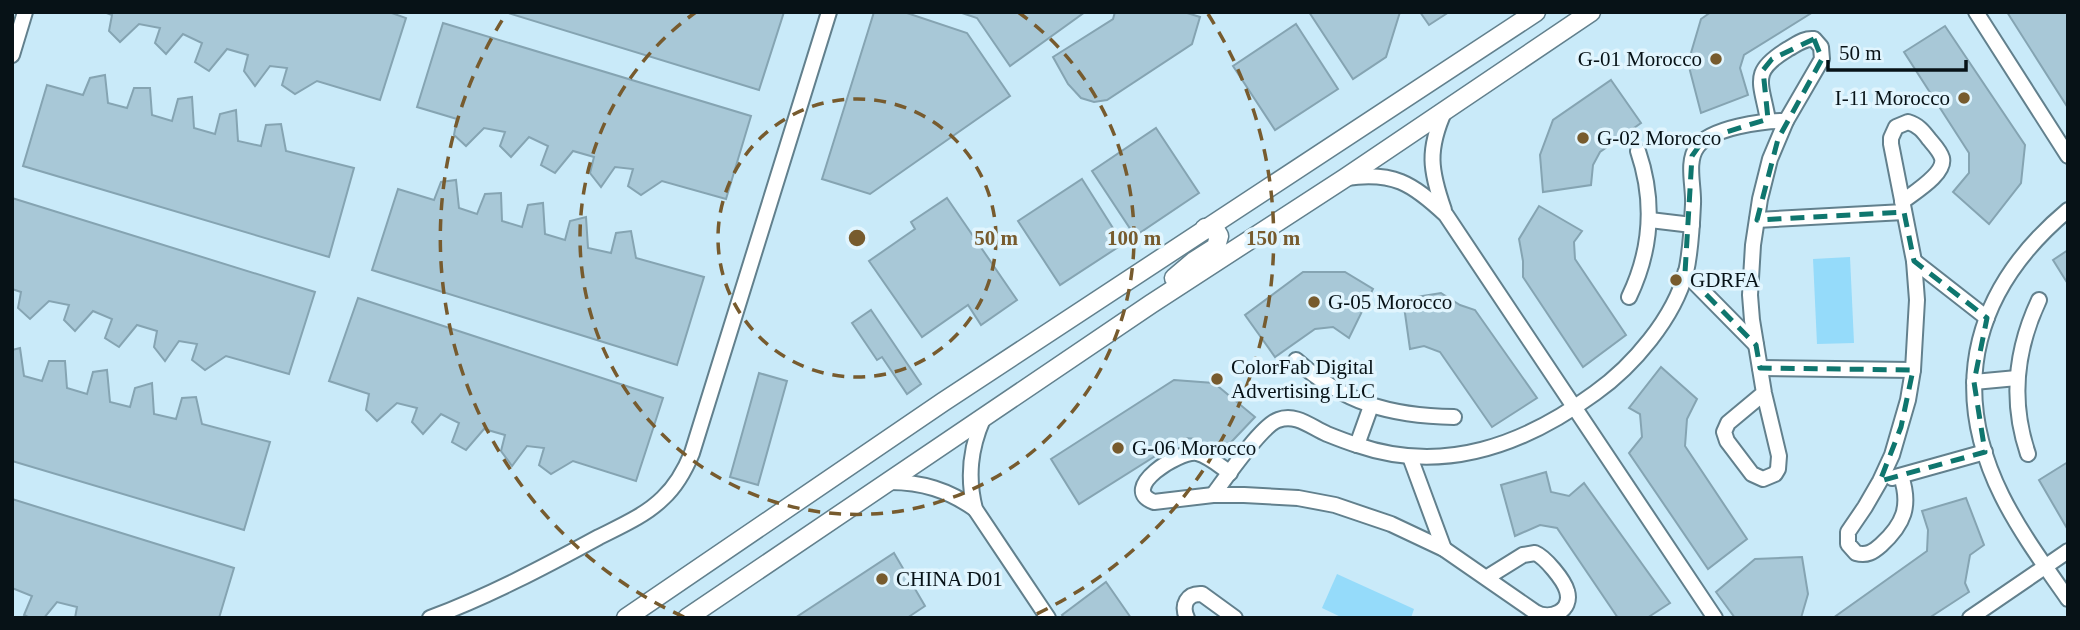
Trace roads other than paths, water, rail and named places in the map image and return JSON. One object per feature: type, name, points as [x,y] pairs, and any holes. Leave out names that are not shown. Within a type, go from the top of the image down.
[{"type":"street","points":[[12,55],[25,12]]},
{"type":"street","points":[[430,618],[547,566],[650,509],[676,485],[692,453],[829,12]]},
{"type":"street","points":[[626,618],[1205,228],[1536,12]]},
{"type":"street","points":[[687,618],[1151,304],[1345,178],[1591,12]]},
{"type":"street","points":[[1976,12],[2068,156]]},
{"type":"street","points":[[1764,393],[1728,423],[1724,432],[1727,441],[1752,474],[1763,479],[1774,474],[1779,463],[1764,393],[1750,295],[1753,245],[1770,159],[1786,121],[1822,59],[1821,47],[1814,39],[1804,40],[1772,59],[1763,70],[1762,84],[1768,120]]},
{"type":"street","points":[[1445,110],[1435,135],[1432,162],[1433,176],[1446,215]]},
{"type":"street","points":[[1213,495],[1268,426],[1283,419],[1299,419],[1327,434],[1357,445],[1410,457],[1460,454],[1508,442],[1553,422],[1595,393],[1633,360],[1664,319],[1685,273],[1692,225],[1692,156],[1699,144],[1704,139],[1741,125],[1768,120],[1786,121]]},
{"type":"street","points":[[1757,220],[1903,207],[1940,170],[1943,161],[1939,152],[1919,127],[1908,122],[1896,127],[1891,138],[1903,207],[1914,261],[1917,300],[1913,370],[1892,455],[1865,507],[1848,531],[1848,544],[1856,553],[1874,551],[1896,531],[1902,521],[1906,498],[1901,475]]},
{"type":"street","points":[[1629,297],[1646,252],[1650,220],[1648,186],[1638,151]]},
{"type":"street","points":[[1345,178],[1374,176],[1401,181],[1424,195],[1446,215],[1715,618]]},
{"type":"street","points":[[2068,210],[2035,240],[2015,264],[1999,290],[1980,339],[1974,382],[1985,452],[2002,497],[2068,599]]},
{"type":"street","points":[[1650,220],[1692,225]]},
{"type":"street","points":[[1151,304],[1178,274],[1216,247],[1219,236],[1216,231],[1205,228]]},
{"type":"street","points":[[1914,261],[1987,318]]},
{"type":"street","points":[[1685,273],[1756,345]]},
{"type":"street","points":[[2028,454],[2018,417],[2017,378],[2024,338],[2039,300]]},
{"type":"street","points":[[1296,360],[1323,382],[1354,400],[1407,415],[1454,417]]},
{"type":"street","points":[[1760,368],[1913,370]]},
{"type":"street","points":[[1974,382],[2017,378]]},
{"type":"street","points":[[1357,445],[1371,406]]},
{"type":"street","points":[[983,419],[972,448],[971,494],[975,509],[1048,618]]},
{"type":"street","points":[[1880,481],[1985,452]]},
{"type":"street","points":[[1230,472],[1205,456],[1190,453],[1175,458],[1149,477],[1143,486],[1145,497],[1154,502],[1213,495],[1298,498],[1335,505],[1391,524],[1444,549],[1486,578],[1540,615],[1558,614],[1568,600],[1567,588],[1545,559],[1535,553],[1523,555],[1486,578]]},
{"type":"street","points":[[1410,457],[1444,549]]},
{"type":"street","points":[[890,482],[935,487],[956,496],[975,509]]},
{"type":"street","points":[[1970,618],[2068,551]]},
{"type":"street","points":[[1187,618],[1185,603],[1197,594],[1202,594],[1235,618]]},
{"type":"place","name":"G-01 Morocco","points":[[1716,59]]},
{"type":"place","name":"I-11 Morocco","points":[[1964,98]]},
{"type":"place","name":"G-02 Morocco","points":[[1583,138]]},
{"type":"place","name":"GDRFA","points":[[1676,280]]},
{"type":"place","name":"G-05 Morocco","points":[[1314,302]]},
{"type":"place","name":"ColorFab Digital Advertising LLC","points":[[1217,379]]},
{"type":"place","name":"G-06 Morocco","points":[[1118,448]]},
{"type":"place","name":"CHINA D01","points":[[882,579]]}]
